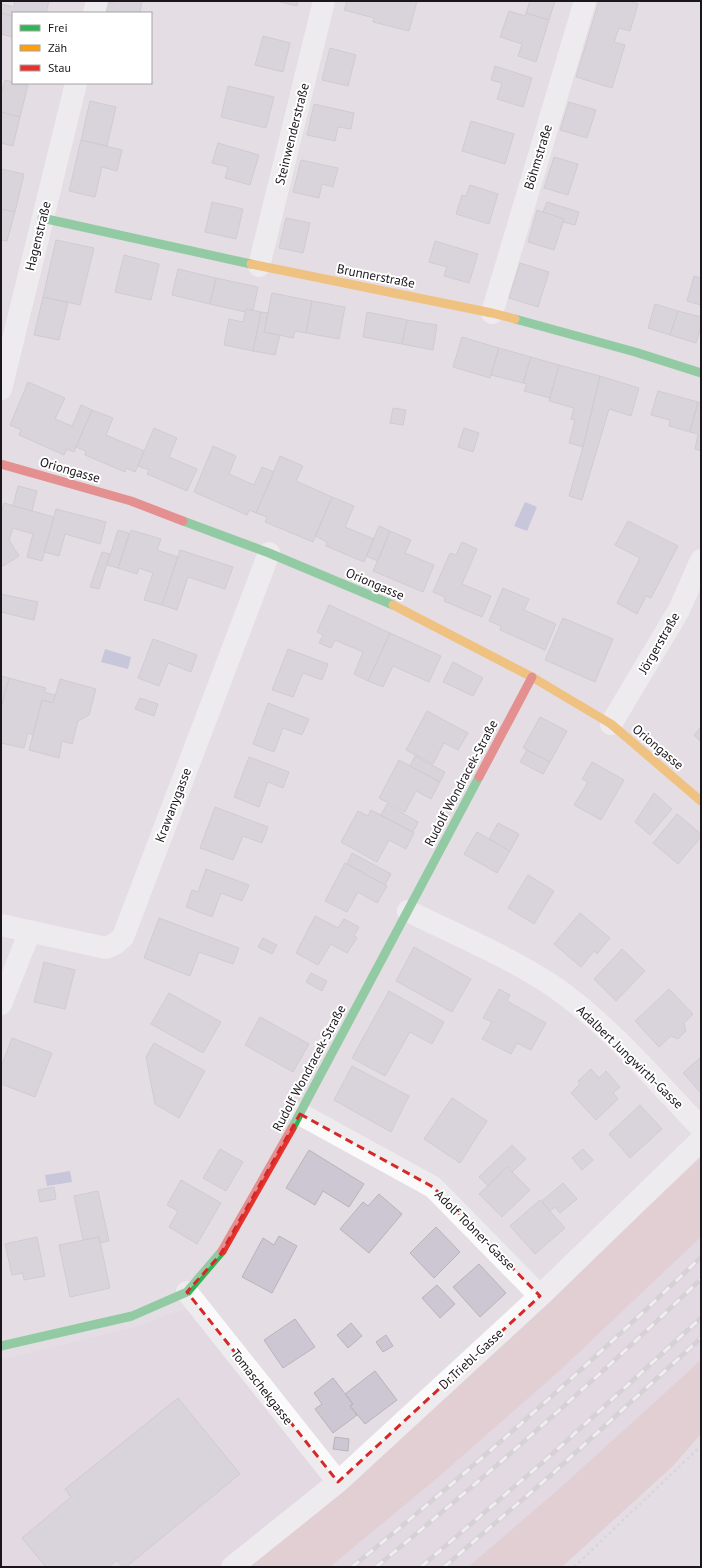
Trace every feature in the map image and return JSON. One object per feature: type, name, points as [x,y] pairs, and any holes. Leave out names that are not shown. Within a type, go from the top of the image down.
[{"type":"street","points":[[94,12],[97,1]]},
{"type":"street","name":"Steinwenderstraße","points":[[259,266],[324,1]]},
{"type":"street","name":"Böhmstraße","points":[[492,313],[585,1]]},
{"type":"street","name":"Hagenstraße","points":[[1,389],[76,84]]},
{"type":"street","name":"Brunnerstraße","points":[[42,218],[259,266],[492,313],[635,352],[701,373]]},
{"type":"street","name":"Oriongasse","points":[[1,464],[131,500],[269,553],[396,606],[532,677],[611,724],[701,801]]},
{"type":"street","name":"Krawanygasse","points":[[1,924],[106,948],[116,944],[123,938],[269,553]]},
{"type":"street","name":"Jörgerstraße","points":[[611,724],[679,610],[701,560]]},
{"type":"street","name":"Rudolf Wondracek-Straße","points":[[1,1346],[132,1316],[187,1292],[220,1255],[300,1114],[532,677]]},
{"type":"street","name":"Adalbert Jungwirth-Gasse","points":[[408,911],[517,964],[552,986],[591,1016],[701,1128]]},
{"type":"street","points":[[1,1004],[30,931]]},
{"type":"street","name":"Adolf Tobner-Gasse","points":[[300,1114],[433,1187],[540,1296]]},
{"type":"street","name":"Dr.Triebl-Gasse","points":[[232,1567],[338,1482],[540,1296],[701,1140]]},
{"type":"street","name":"Tomaschekgasse","points":[[187,1292],[338,1482]]},
{"type":"path","points":[[574,1567],[701,1446]]},
{"type":"highlighted area","points":[[300,1114],[433,1187],[540,1296],[338,1482],[187,1292],[220,1255]]},
{"type":"shaded area","points":[[701,1157],[701,1237],[556,1374],[435,1480],[330,1567],[250,1567],[586,1265]]},
{"type":"shaded area","points":[[701,1237],[701,1360],[560,1488],[468,1567],[330,1567],[435,1480],[556,1374]]},
{"type":"shaded area","points":[[188,1308],[334,1491],[248,1567],[1,1567],[1,1360],[136,1327]]},
{"type":"shaded area","points":[[701,1360],[701,1434],[673,1466],[562,1567],[468,1567],[560,1488]]},
{"type":"water","points":[[525,502],[537,507],[527,531],[514,526]]},
{"type":"water","points":[[105,649],[131,657],[128,669],[101,662]]},
{"type":"water","points":[[70,1171],[72,1182],[47,1186],[45,1175]]},
{"type":"building","points":[[15,1],[49,1],[46,12],[12,12],[12,16],[1,13],[1,4],[14,7]]},
{"type":"building","points":[[113,1],[142,1],[140,12],[106,12],[108,2],[113,3]]},
{"type":"building","points":[[276,1],[298,1],[297,6]]},
{"type":"building","points":[[347,1],[417,1],[409,31],[373,22],[374,18],[344,10]]},
{"type":"building","points":[[530,1],[555,1],[549,20],[526,13]]},
{"type":"building","points":[[599,1],[629,1],[638,4],[630,31],[619,28],[614,42],[625,45],[612,88],[576,77]]},
{"type":"building","points":[[509,11],[525,16],[526,13],[549,20],[536,62],[518,56],[522,44],[500,37]]},
{"type":"building","points":[[1,13],[12,16],[12,37],[1,34],[3,28],[1,28]]},
{"type":"building","points":[[263,36],[290,43],[283,72],[255,65]]},
{"type":"building","points":[[330,48],[356,55],[348,86],[322,80]]},
{"type":"building","points":[[495,66],[532,78],[523,107],[497,99],[502,83],[491,80]]},
{"type":"building","points":[[5,80],[12,82],[12,84],[28,85],[20,117],[1,112],[1,95]]},
{"type":"building","points":[[228,86],[274,97],[266,128],[221,117]]},
{"type":"building","points":[[90,101],[116,107],[107,146],[81,140]]},
{"type":"building","points":[[569,102],[596,110],[587,138],[560,130]]},
{"type":"building","points":[[314,104],[354,113],[351,129],[338,127],[335,141],[307,135]]},
{"type":"building","points":[[1,112],[20,117],[13,146],[1,143]]},
{"type":"building","points":[[471,121],[514,134],[505,164],[462,151]]},
{"type":"building","points":[[81,140],[122,150],[117,171],[102,167],[95,197],[69,191]]},
{"type":"building","points":[[218,143],[259,155],[250,185],[225,178],[228,167],[212,163]]},
{"type":"building","points":[[554,157],[578,164],[568,195],[544,188]]},
{"type":"building","points":[[301,160],[338,168],[333,187],[322,184],[319,198],[293,192]]},
{"type":"building","points":[[1,169],[24,174],[15,212],[1,209]]},
{"type":"building","points":[[470,185],[498,194],[489,224],[456,214],[462,195],[466,196]]},
{"type":"building","points":[[212,202],[243,209],[236,239],[205,232]]},
{"type":"building","points":[[547,202],[579,212],[575,225],[563,222],[564,219],[543,212]]},
{"type":"building","points":[[1,209],[15,212],[7,241],[1,240]]},
{"type":"building","points":[[537,210],[564,219],[554,250],[528,242]]},
{"type":"building","points":[[286,218],[310,223],[303,253],[279,248]]},
{"type":"building","points":[[56,240],[94,248],[80,305],[43,297]]},
{"type":"building","points":[[435,241],[478,254],[469,283],[444,276],[447,267],[429,262]]},
{"type":"building","points":[[124,255],[159,264],[151,300],[115,292]]},
{"type":"building","points":[[520,263],[549,272],[538,307],[509,298]]},
{"type":"building","points":[[178,269],[216,278],[210,304],[172,295]]},
{"type":"building","points":[[694,276],[701,278],[701,305],[687,301]]},
{"type":"building","points":[[216,278],[258,287],[253,310],[246,309],[245,312],[210,304]]},
{"type":"building","points":[[272,293],[312,301],[306,333],[295,331],[293,338],[264,332]]},
{"type":"building","points":[[43,297],[68,302],[59,340],[34,335]]},
{"type":"building","points":[[312,301],[345,307],[339,339],[306,333]]},
{"type":"building","points":[[655,304],[678,311],[670,335],[648,328]]},
{"type":"building","points":[[246,309],[261,312],[253,351],[224,345],[229,319],[243,322]]},
{"type":"building","points":[[678,311],[701,317],[701,326],[696,343],[670,335]]},
{"type":"building","points":[[261,312],[268,313],[264,332],[280,335],[275,355],[253,351]]},
{"type":"building","points":[[367,312],[407,320],[402,344],[363,337]]},
{"type":"building","points":[[407,320],[437,325],[433,350],[402,344]]},
{"type":"building","points":[[462,337],[499,348],[490,378],[453,367]]},
{"type":"building","points":[[499,348],[531,357],[523,383],[491,375]]},
{"type":"building","points":[[531,357],[559,365],[550,398],[524,391],[527,384],[523,383]]},
{"type":"building","points":[[559,365],[600,376],[583,447],[569,443],[575,420],[571,419],[574,408],[549,401]]},
{"type":"building","points":[[600,376],[639,388],[631,416],[609,409],[582,500],[569,496],[583,447]]},
{"type":"building","points":[[28,382],[65,398],[55,419],[72,426],[81,405],[92,410],[74,452],[67,449],[64,455],[19,435],[21,430],[10,425]]},
{"type":"building","points":[[658,391],[698,402],[690,432],[669,426],[670,420],[651,415]]},
{"type":"building","points":[[698,402],[701,403],[701,451],[695,449],[698,434],[690,432]]},
{"type":"building","points":[[393,408],[406,410],[403,425],[390,423]]},
{"type":"building","points":[[92,410],[113,418],[106,435],[144,451],[135,472],[126,468],[125,472],[85,455],[86,451],[76,447]]},
{"type":"building","points":[[154,428],[177,438],[169,457],[197,469],[187,491],[147,474],[149,470],[138,466]]},
{"type":"building","points":[[464,428],[479,433],[473,452],[458,447]]},
{"type":"building","points":[[213,446],[236,456],[229,474],[254,485],[262,467],[274,472],[256,513],[249,510],[247,515],[194,492]]},
{"type":"building","points":[[280,456],[303,466],[296,481],[332,497],[313,542],[265,522],[267,517],[256,513]]},
{"type":"building","points":[[18,486],[37,491],[32,511],[13,506]]},
{"type":"building","points":[[332,497],[354,506],[345,527],[374,539],[364,562],[326,546],[327,542],[315,536]]},
{"type":"building","points":[[4,503],[54,517],[42,561],[27,557],[33,534],[13,528],[9,540],[19,556],[3,566],[1,562],[1,513]]},
{"type":"building","points":[[56,509],[106,522],[100,544],[65,534],[59,556],[44,552]]},
{"type":"building","points":[[628,521],[678,546],[651,598],[646,596],[637,614],[617,603],[640,558],[615,545]]},
{"type":"building","points":[[379,526],[390,531],[378,561],[366,556]]},
{"type":"building","points":[[118,530],[129,533],[118,568],[107,565]]},
{"type":"building","points":[[131,530],[161,539],[157,550],[178,557],[162,605],[144,600],[153,573],[139,568],[137,574],[118,568]]},
{"type":"building","points":[[390,531],[411,540],[405,553],[434,565],[423,592],[373,571]]},
{"type":"building","points":[[462,542],[477,549],[462,584],[491,596],[482,617],[444,601],[445,597],[433,592],[450,553],[456,555]]},
{"type":"building","points":[[180,550],[233,567],[225,589],[188,577],[177,610],[162,605]]},
{"type":"building","points":[[102,552],[110,554],[99,589],[90,587]]},
{"type":"building","points":[[503,588],[529,599],[524,610],[556,624],[545,650],[500,630],[501,626],[489,621]]},
{"type":"building","points":[[1,594],[38,602],[34,620],[1,612]]},
{"type":"building","points":[[329,605],[390,633],[368,681],[354,674],[363,652],[335,640],[331,648],[319,643],[323,635],[317,632]]},
{"type":"building","points":[[563,618],[613,639],[595,682],[545,660]]},
{"type":"building","points":[[390,633],[441,656],[429,682],[393,666],[383,687],[368,681]]},
{"type":"building","points":[[153,639],[197,655],[191,672],[168,663],[159,686],[138,678]]},
{"type":"building","points":[[288,649],[328,664],[322,680],[303,673],[293,697],[272,690]]},
{"type":"building","points":[[453,662],[483,678],[473,696],[443,682]]},
{"type":"building","points":[[1,676],[9,678],[1,708]]},
{"type":"building","points":[[9,678],[46,688],[44,692],[55,695],[53,703],[42,700],[33,735],[28,733],[24,748],[1,743],[1,708]]},
{"type":"building","points":[[60,679],[96,689],[89,715],[78,721],[72,744],[62,741],[59,758],[29,750],[42,700],[53,703]]},
{"type":"building","points":[[140,698],[158,704],[154,716],[135,709]]},
{"type":"building","points":[[268,703],[309,719],[302,735],[283,728],[274,752],[253,744]]},
{"type":"building","points":[[427,711],[468,733],[458,750],[444,743],[433,764],[406,750]]},
{"type":"building","points":[[540,717],[567,731],[550,762],[523,748]]},
{"type":"building","points":[[701,727],[701,742],[694,735]]},
{"type":"building","points":[[527,750],[550,762],[543,774],[520,762]]},
{"type":"building","points":[[415,756],[445,772],[440,782],[410,766]]},
{"type":"building","points":[[249,757],[289,772],[283,788],[268,782],[259,807],[234,797]]},
{"type":"building","points":[[399,760],[440,782],[431,799],[416,791],[405,812],[379,798]]},
{"type":"building","points":[[592,762],[624,780],[601,820],[574,805],[588,782],[582,779]]},
{"type":"building","points":[[654,793],[672,809],[650,835],[635,822]]},
{"type":"building","points":[[387,804],[418,822],[413,832],[381,815]]},
{"type":"building","points":[[215,807],[268,827],[262,843],[243,836],[233,860],[200,848]]},
{"type":"building","points":[[371,810],[414,833],[406,849],[389,840],[377,862],[341,842],[358,811],[368,816]]},
{"type":"building","points":[[677,814],[701,834],[701,837],[678,864],[653,843]]},
{"type":"building","points":[[498,823],[519,834],[510,851],[489,839]]},
{"type":"building","points":[[477,832],[510,851],[497,873],[464,854]]},
{"type":"building","points":[[352,853],[391,874],[385,885],[347,864]]},
{"type":"building","points":[[345,863],[387,886],[377,903],[358,892],[347,912],[325,901]]},
{"type":"building","points":[[206,869],[249,885],[242,901],[221,893],[212,917],[186,907],[192,890],[198,892]]},
{"type":"building","points":[[528,875],[554,891],[534,924],[508,908]]},
{"type":"building","points":[[580,913],[610,938],[597,954],[594,951],[581,967],[554,944]]},
{"type":"building","points":[[315,916],[338,928],[344,919],[359,927],[354,936],[357,938],[347,953],[331,944],[318,965],[296,953]]},
{"type":"building","points":[[159,918],[239,948],[233,964],[199,952],[190,976],[144,958]]},
{"type":"building","points":[[263,938],[277,945],[272,954],[258,947]]},
{"type":"building","points":[[414,947],[471,979],[452,1012],[396,981]]},
{"type":"building","points":[[622,949],[645,971],[616,1001],[594,979]]},
{"type":"building","points":[[44,962],[75,970],[65,1009],[34,1002]]},
{"type":"building","points":[[311,973],[327,981],[322,991],[306,982]]},
{"type":"building","points":[[499,989],[510,995],[507,1001],[546,1023],[531,1050],[517,1043],[511,1054],[482,1039],[492,1022],[483,1018]]},
{"type":"building","points":[[669,989],[693,1014],[684,1023],[686,1031],[678,1039],[671,1036],[659,1047],[635,1021]]},
{"type":"building","points":[[389,991],[444,1022],[432,1044],[410,1032],[385,1076],[352,1058]]},
{"type":"building","points":[[169,993],[221,1022],[203,1053],[151,1024]]},
{"type":"building","points":[[260,1017],[309,1044],[293,1072],[245,1045]]},
{"type":"building","points":[[12,1038],[52,1053],[35,1097],[1,1084],[1,1067]]},
{"type":"building","points":[[154,1043],[205,1071],[179,1118],[155,1104],[146,1057]]},
{"type":"building","points":[[701,1057],[701,1093],[683,1073]]},
{"type":"building","points":[[352,1066],[409,1096],[391,1132],[334,1100]]},
{"type":"building","points":[[591,1069],[599,1078],[606,1071],[620,1087],[613,1093],[618,1099],[596,1120],[571,1093],[580,1084],[578,1081]]},
{"type":"building","points":[[452,1098],[487,1121],[460,1163],[424,1139]]},
{"type":"building","points":[[640,1105],[662,1129],[630,1158],[609,1134]]},
{"type":"building","points":[[512,1145],[526,1159],[512,1172],[507,1167],[488,1186],[479,1177]]},
{"type":"building","points":[[220,1149],[243,1162],[226,1191],[203,1178]]},
{"type":"building","points":[[583,1149],[593,1160],[582,1170],[572,1158]]},
{"type":"building","points":[[309,1150],[364,1184],[349,1207],[323,1191],[315,1205],[286,1188]]},
{"type":"building","points":[[507,1167],[530,1190],[502,1217],[479,1194]]},
{"type":"building","points":[[181,1180],[221,1203],[197,1244],[169,1227],[178,1211],[167,1205]]},
{"type":"building","points":[[563,1183],[577,1199],[560,1213],[555,1207],[550,1211],[542,1201]]},
{"type":"building","points":[[54,1187],[56,1199],[40,1202],[38,1190]]},
{"type":"building","points":[[98,1191],[109,1241],[100,1243],[99,1237],[83,1240],[74,1196]]},
{"type":"building","points":[[379,1194],[402,1214],[369,1253],[340,1229],[363,1202],[368,1206]]},
{"type":"building","points":[[540,1200],[565,1228],[535,1254],[510,1226]]},
{"type":"building","points":[[436,1227],[460,1252],[434,1278],[410,1253]]},
{"type":"building","points":[[279,1236],[297,1246],[272,1293],[242,1277],[263,1238],[274,1245]]},
{"type":"building","points":[[37,1237],[45,1276],[24,1280],[23,1273],[12,1275],[5,1244]]},
{"type":"building","points":[[99,1237],[110,1288],[70,1297],[59,1245]]},
{"type":"building","points":[[479,1264],[506,1293],[480,1317],[453,1287]]},
{"type":"building","points":[[437,1285],[455,1304],[440,1318],[422,1298]]},
{"type":"building","points":[[295,1319],[315,1347],[283,1368],[264,1340]]},
{"type":"building","points":[[351,1323],[362,1336],[348,1348],[337,1335]]},
{"type":"building","points":[[386,1335],[393,1346],[383,1352],[376,1342]]},
{"type":"building","points":[[375,1371],[397,1400],[365,1424],[350,1406],[353,1404],[345,1394]]},
{"type":"building","points":[[333,1378],[353,1404],[350,1406],[357,1415],[333,1433],[315,1409],[322,1404],[314,1393]]},
{"type":"building","points":[[178,1398],[240,1474],[126,1567],[123,1567],[117,1560],[108,1567],[46,1567],[22,1538],[71,1497],[65,1489]]},
{"type":"building","points":[[335,1437],[349,1439],[348,1451],[333,1449]]},
{"type":"railway","points":[[352,1567],[530,1416],[701,1257]]},
{"type":"railway","points":[[376,1567],[542,1426],[701,1279]]},
{"type":"railway","points":[[421,1567],[550,1456],[701,1318]]},
{"type":"railway","points":[[444,1567],[551,1475],[701,1338]]},
{"type":"traffic: fast","points":[[42,218],[251,264]]},
{"type":"traffic: fast","points":[[515,319],[635,352],[701,373]]},
{"type":"traffic: fast","points":[[183,521],[269,553],[393,605]]},
{"type":"traffic: fast","points":[[292,1128],[479,777]]},
{"type":"traffic: fast","points":[[1,1346],[132,1316],[187,1292],[222,1251]]},
{"type":"traffic: slow","points":[[251,264],[515,319]]},
{"type":"traffic: slow","points":[[393,605],[532,677],[611,724],[701,801]]},
{"type":"traffic: jam","points":[[1,464],[131,501],[183,521]]},
{"type":"traffic: jam","points":[[479,777],[532,677]]},
{"type":"traffic: jam","points":[[222,1251],[292,1128]]}]
